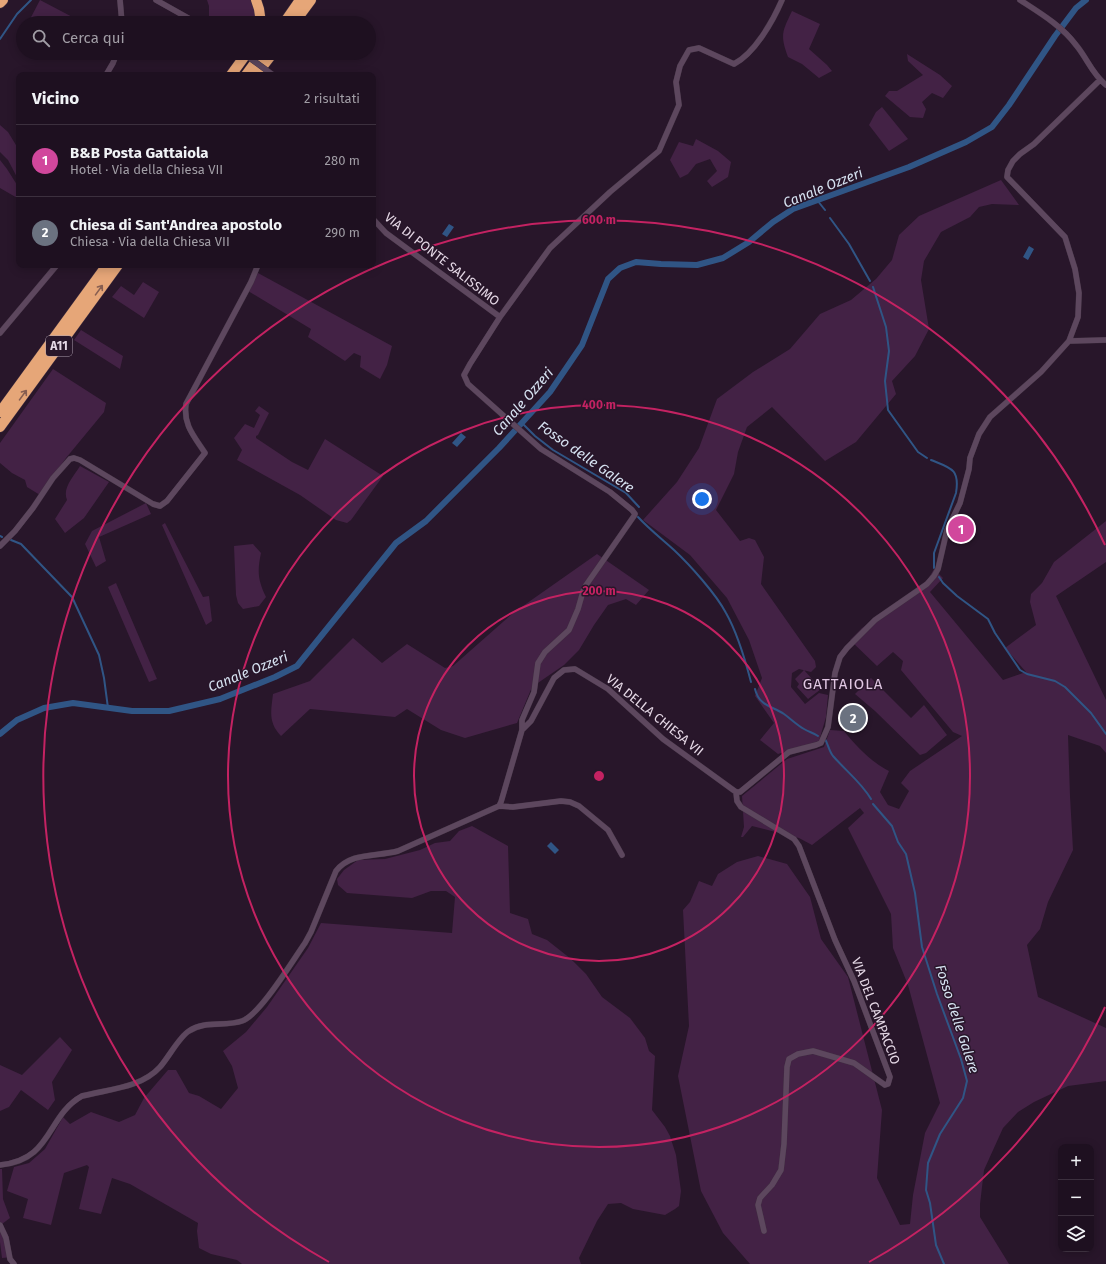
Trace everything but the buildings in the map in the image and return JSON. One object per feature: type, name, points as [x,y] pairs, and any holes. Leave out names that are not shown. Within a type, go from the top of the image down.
[{"type":"highway","points":[[0,3],[3,0]]},
{"type":"highway","points":[[256,0],[260,16]]},
{"type":"highway","points":[[289,16],[300,0]]},
{"type":"highway","points":[[299,16],[311,0]]},
{"type":"highway","points":[[233,72],[242,60]]},
{"type":"highway","points":[[248,72],[257,60]]},
{"type":"highway","points":[[258,72],[267,60]]},
{"type":"highway","name":"A11","points":[[0,412],[106,268]]},
{"type":"highway","name":"A11","points":[[0,427],[116,268]]},
{"type":"street","points":[[120,0],[121,16]]},
{"type":"street","points":[[156,0],[185,16]]},
{"type":"street","points":[[500,318],[550,248],[610,192],[659,152],[679,105],[676,82],[680,66],[689,50],[699,48],[734,64],[740,61],[748,54],[775,18],[782,0]]},
{"type":"street","points":[[1020,0],[1047,17],[1072,40],[1100,80],[1106,85]]},
{"type":"street","points":[[108,72],[114,60]]},
{"type":"street","points":[[253,60],[269,72]]},
{"type":"street","points":[[736,792],[740,792],[789,752],[816,745],[821,742],[828,727],[836,673],[840,658],[847,648],[875,620],[918,591],[934,576],[938,569],[947,530],[960,503],[969,469],[970,458],[980,434],[990,417],[1041,372],[1069,341],[1078,317],[1079,293],[1075,269],[1065,237],[1007,177],[1008,170],[1017,158],[1034,144],[1100,80]]},
{"type":"street","name":"VIA DI PONTE SALISSIMO","points":[[376,222],[386,233],[500,318],[464,375],[468,384],[541,449],[610,492],[635,514],[630,524],[584,588],[578,609],[569,630],[545,652],[538,663],[534,692],[522,720],[522,730]]},
{"type":"street","points":[[0,333],[54,268]]},
{"type":"street","points":[[0,546],[15,531],[33,508],[53,478],[70,459],[74,458],[80,460],[153,504],[160,506],[167,501],[205,453],[190,429],[184,415],[186,404],[251,282],[257,268]]},
{"type":"street","points":[[1069,341],[1106,340]]},
{"type":"street","name":"VIA DELLA CHIESA VII","points":[[522,730],[530,721],[554,678],[564,670],[575,669],[608,689],[663,739],[736,792]]},
{"type":"street","points":[[0,1165],[12,1164],[28,1157],[44,1143],[65,1110],[74,1100],[82,1096],[138,1083],[151,1076],[161,1066],[187,1032],[196,1027],[206,1025],[242,1021],[257,1010],[305,943],[336,871],[341,864],[362,856],[386,854],[398,851],[499,806],[502,802],[522,730]]},
{"type":"street","name":"VIA DEL CAMPACCIO","points":[[736,792],[737,801],[741,807],[794,839],[799,846],[835,940],[854,981],[890,1077],[888,1084],[885,1085],[854,1064],[813,1051],[798,1054],[789,1059],[787,1067],[784,1144],[781,1170],[778,1177],[760,1198],[758,1205],[764,1231]]},
{"type":"street","points":[[499,806],[505,808],[560,801],[570,802],[579,806],[608,830],[622,855]]},
{"type":"street","points":[[0,1225],[6,1238],[10,1259],[14,1264]]},
{"type":"shaded area","points":[[40,0],[70,16],[32,16]]},
{"type":"shaded area","points":[[207,0],[251,0],[256,8],[257,16],[209,16],[209,6]]},
{"type":"shaded area","points":[[792,11],[820,24],[809,49],[832,71],[819,78],[802,64],[788,57],[783,34]]},
{"type":"shaded area","points":[[907,54],[940,75],[952,86],[943,98],[932,93],[922,102],[926,109],[923,118],[910,117],[885,96],[889,91],[897,91],[923,75],[908,61]]},
{"type":"shaded area","points":[[882,107],[908,139],[889,151],[869,125],[876,112]]},
{"type":"shaded area","points":[[0,125],[8,132],[16,145],[16,175],[8,160],[0,152]]},
{"type":"shaded area","points":[[696,139],[718,151],[731,162],[728,177],[712,187],[707,181],[717,171],[710,159],[696,164],[688,174],[680,178],[670,160],[679,142],[693,146]]},
{"type":"shaded area","points":[[0,160],[16,183],[16,197],[0,188]]},
{"type":"shaded area","points":[[1001,180],[1019,205],[992,204],[979,207],[970,217],[941,232],[924,261],[921,280],[929,329],[915,356],[892,381],[896,394],[856,442],[825,461],[772,407],[747,427],[738,452],[734,474],[716,510],[740,541],[749,538],[755,540],[764,557],[761,584],[815,661],[816,667],[811,672],[799,669],[792,673],[791,687],[805,704],[819,693],[828,695],[826,717],[819,741],[778,754],[760,740],[774,723],[755,696],[762,678],[749,640],[727,598],[690,555],[643,520],[677,482],[699,448],[717,399],[753,372],[790,349],[820,314],[851,300],[876,279],[892,260],[899,235],[919,216]]},
{"type":"shaded area","points":[[258,273],[392,346],[387,365],[380,379],[360,367],[361,356],[354,353],[345,361],[308,337],[311,329],[248,291]]},
{"type":"shaded area","points":[[143,282],[159,292],[144,318],[112,297],[121,286],[134,295]]},
{"type":"shaded area","points":[[81,330],[123,356],[120,369],[74,340]]},
{"type":"shaded area","points":[[53,369],[106,403],[104,412],[66,458],[40,495],[27,487],[25,480],[12,473],[0,463],[0,443]]},
{"type":"shaded area","points":[[259,406],[269,413],[256,438],[292,462],[308,470],[325,439],[383,476],[351,520],[347,523],[336,520],[300,495],[237,460],[242,450],[234,438],[245,424],[254,428],[260,415],[255,411]]},
{"type":"shaded area","points":[[80,466],[109,482],[84,518],[65,533],[55,519],[67,500],[67,487]]},
{"type":"shaded area","points":[[146,503],[151,514],[99,537],[106,561],[96,567],[85,544],[92,531]]},
{"type":"shaded area","points":[[1106,521],[1106,562],[1056,596],[1106,700],[1106,753],[1100,746],[1068,735],[1073,850],[1048,902],[1040,929],[1027,945],[1038,997],[1106,1028],[1106,1081],[1068,1086],[1034,1102],[1018,1112],[1003,1128],[984,1170],[980,1217],[1009,1264],[750,1264],[723,1233],[701,1191],[678,1076],[689,1026],[683,910],[690,902],[699,881],[712,886],[718,874],[737,862],[758,856],[787,864],[810,897],[821,939],[848,977],[882,1110],[877,1178],[900,1225],[910,1224],[913,1195],[925,1133],[940,1103],[908,985],[893,948],[891,914],[848,828],[864,813],[860,808],[812,845],[799,838],[752,826],[743,837],[741,837],[744,827],[742,796],[787,759],[824,747],[830,730],[844,731],[864,753],[889,771],[880,792],[888,805],[899,809],[909,791],[901,783],[910,771],[962,736],[953,732],[901,670],[903,661],[893,652],[877,666],[850,640],[862,628],[927,581],[934,569],[943,578],[930,592],[1003,680],[1026,672],[1005,648],[1036,625],[1030,602],[1031,594],[1042,583],[1054,562]]},
{"type":"shaded area","points":[[165,523],[203,597],[209,596],[212,621],[206,625],[162,525]]},
{"type":"shaded area","points":[[253,544],[261,553],[259,576],[261,586],[266,597],[259,606],[243,609],[238,603],[236,595],[234,546]]},
{"type":"shaded area","points":[[597,554],[649,590],[636,605],[626,599],[608,605],[579,650],[564,665],[532,687],[517,723],[465,738],[441,730],[407,709],[395,717],[310,709],[281,736],[274,726],[271,716],[273,694],[310,681],[353,638],[382,663],[407,644],[445,668],[453,666],[513,613]]},
{"type":"shaded area","points":[[116,583],[157,679],[149,682],[108,587]]},
{"type":"shaded area","points":[[804,670],[821,689],[808,699],[797,687],[799,684],[795,679]]},
{"type":"shaded area","points":[[871,678],[911,718],[924,705],[947,735],[926,753],[920,755],[875,711],[855,694]]},
{"type":"shaded area","points":[[472,826],[508,846],[510,913],[528,919],[532,934],[547,940],[571,959],[586,974],[602,997],[630,1018],[645,1038],[649,1051],[655,1056],[652,1110],[670,1136],[676,1155],[681,1191],[679,1206],[665,1215],[633,1209],[621,1203],[608,1204],[597,1221],[579,1258],[581,1264],[242,1264],[237,1260],[211,1254],[199,1248],[197,1231],[198,1223],[130,1184],[112,1178],[101,1214],[79,1209],[89,1167],[87,1165],[64,1173],[51,1225],[23,1218],[28,1199],[7,1191],[14,1167],[29,1163],[45,1149],[63,1117],[70,1124],[91,1112],[119,1122],[135,1115],[144,1098],[168,1070],[176,1070],[189,1093],[199,1096],[221,1109],[238,1088],[232,1066],[223,1051],[246,1032],[267,1007],[308,948],[321,923],[452,933],[455,897],[446,891],[431,891],[412,898],[347,893],[338,885],[337,879],[344,870],[358,860],[385,859],[420,850],[435,843],[450,841],[459,831]]},
{"type":"shaded area","points":[[60,1037],[72,1050],[52,1082],[55,1100],[48,1110],[21,1090],[9,1107],[0,1111],[0,1065],[22,1075]]},
{"type":"shaded area","points":[[0,1169],[2,1169],[3,1199],[10,1218],[2,1224],[8,1235],[12,1257],[2,1258],[0,1242]]},
{"type":"water","points":[[449,224],[454,227],[447,237],[442,234]]},
{"type":"water","points":[[1029,246],[1034,249],[1028,260],[1023,257]]},
{"type":"water","points":[[461,433],[466,437],[457,447],[452,443]]},
{"type":"water","points":[[551,842],[559,850],[555,854],[547,846]]},
{"type":"waterway","points":[[0,39],[17,14],[31,0]]},
{"type":"waterway","name":"Canale Ozzeri","points":[[0,734],[17,720],[44,708],[73,703],[132,711],[169,711],[220,699],[275,677],[297,666],[396,543],[426,521],[499,448],[550,392],[582,345],[608,279],[620,268],[636,262],[697,265],[723,258],[749,242],[773,222],[793,209],[909,167],[966,142],[992,127],[1009,105],[1055,36],[1076,8],[1086,0]]},
{"type":"waterway","points":[[817,200],[825,210]]},
{"type":"waterway","points":[[830,218],[849,244],[870,281]]},
{"type":"waterway","points":[[873,287],[886,327],[889,351],[885,381],[888,410],[918,452],[927,458]]},
{"type":"waterway","name":"Fosso delle Galere","points":[[522,423],[535,436],[553,450],[626,493],[639,507]]},
{"type":"waterway","points":[[931,460],[952,470],[957,479],[956,493],[934,553],[934,568]]},
{"type":"waterway","name":"Fosso delle Galere","points":[[638,517],[674,550],[702,580],[722,605],[738,638],[751,682]]},
{"type":"waterway","points":[[11,540],[21,544],[72,597],[99,655],[108,708]]},
{"type":"waterway","points":[[939,577],[943,583],[957,596],[988,619],[995,633],[1020,670],[1027,674],[1055,681],[1065,687],[1091,713],[1106,734]]},
{"type":"waterway","name":"Fosso delle Galere","points":[[755,689],[757,695],[766,705],[784,714],[799,726],[818,736]]},
{"type":"waterway","name":"Fosso delle Galere","points":[[825,739],[833,756],[858,782],[871,799]]},
{"type":"waterway","name":"Fosso delle Galere","points":[[873,804],[892,826],[898,842],[906,854],[915,893],[922,947],[937,994],[961,1059],[967,1081],[963,1098],[940,1134],[928,1163],[926,1190],[930,1203],[936,1245],[944,1264]]},
{"type":"place","name":"B&B Posta Gattaiola","points":[[961,529]]},
{"type":"place","name":"Chiesa di Sant'Andrea apostolo","points":[[853,718]]},
{"type":"district","name":"GATTAIOLA","points":[[843,684]]}]
